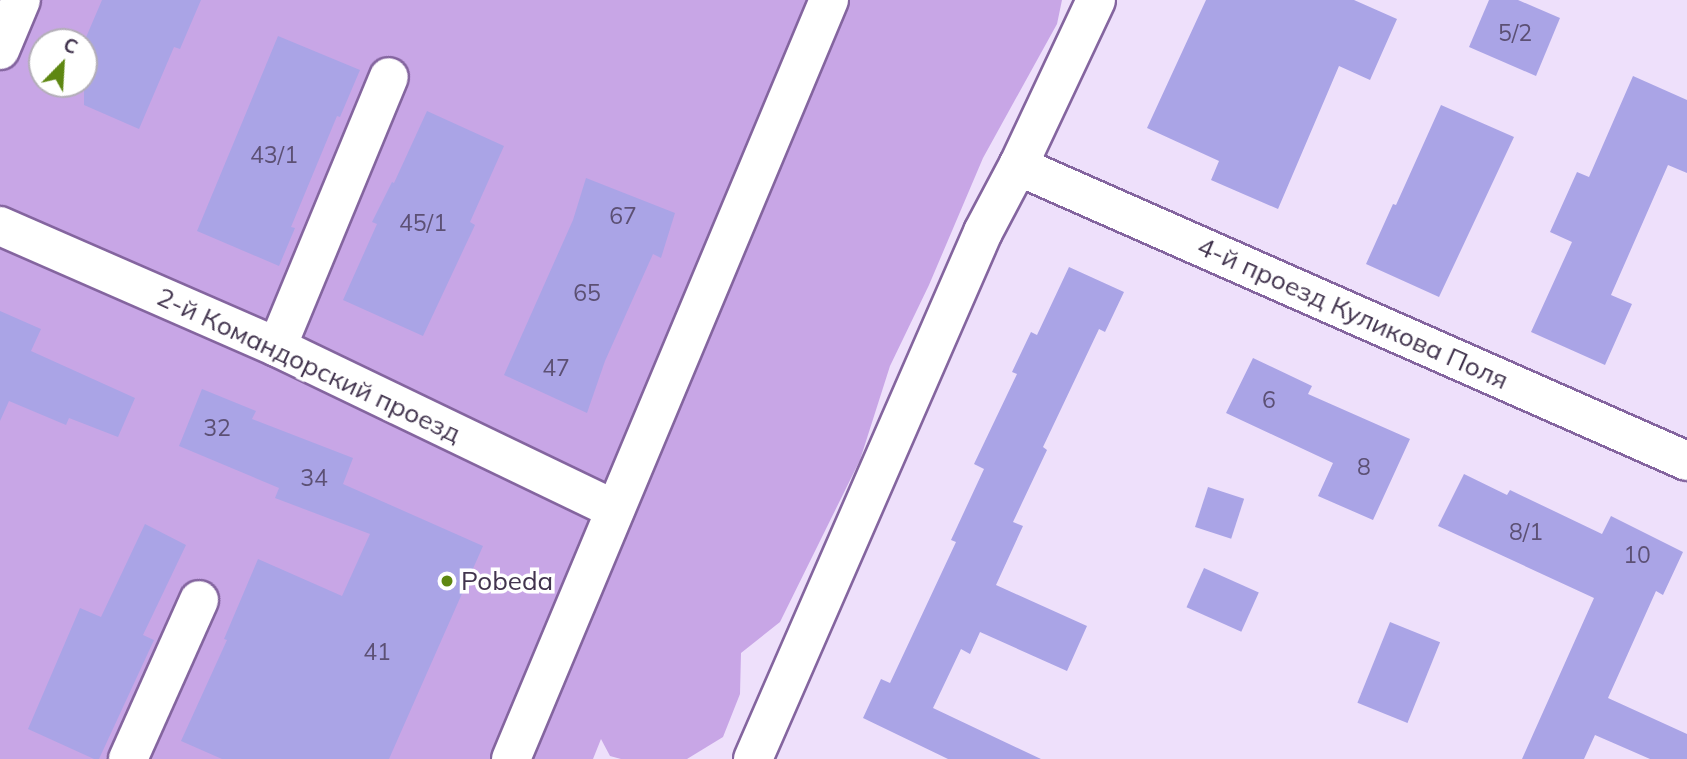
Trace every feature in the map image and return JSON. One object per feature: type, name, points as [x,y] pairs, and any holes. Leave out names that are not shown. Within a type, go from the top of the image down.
[{"type":"street","points":[[511,759],[829,0]]},
{"type":"street","points":[[753,759],[983,232],[1018,166],[1096,0]]},
{"type":"street","points":[[277,346],[389,77]]},
{"type":"street","name":"4-й проезд Куликова Поля","points":[[1018,166],[1687,461]]},
{"type":"street","name":"2-й Командорский проезд","points":[[0,226],[277,346],[615,510]]},
{"type":"street","points":[[128,759],[199,600]]},
{"type":"shaded area","points":[[0,0],[1062,0],[1057,24],[983,158],[929,285],[890,366],[860,460],[780,622],[741,653],[740,694],[723,737],[687,759],[621,759],[610,756],[601,739],[593,759],[0,759]]},
{"type":"building","points":[[102,0],[201,0],[180,49],[174,47],[139,129],[84,105],[84,98],[98,98],[98,28],[90,28]]},
{"type":"building","points":[[1206,0],[1354,0],[1397,19],[1370,80],[1339,66],[1278,209],[1211,180],[1219,161],[1147,128]]},
{"type":"building","points":[[1489,0],[1518,0],[1560,18],[1536,76],[1469,47]]},
{"type":"building","points":[[278,36],[360,70],[340,117],[337,116],[291,227],[295,228],[279,266],[197,231]]},
{"type":"building","points":[[1633,76],[1687,100],[1687,173],[1668,165],[1611,295],[1632,304],[1605,365],[1531,332],[1572,242],[1550,232],[1577,172],[1589,177]]},
{"type":"building","points":[[1441,105],[1514,137],[1439,297],[1366,264]]},
{"type":"building","points":[[427,111],[504,146],[470,222],[475,225],[423,336],[343,300],[377,224],[372,222],[392,182],[394,183]]},
{"type":"building","points":[[586,178],[675,213],[661,258],[653,254],[605,361],[587,413],[504,375],[573,220]]},
{"type":"building","points":[[1069,267],[1124,292],[1105,332],[1099,329],[1043,447],[1047,450],[1013,522],[1023,526],[996,585],[1087,626],[1067,671],[980,632],[970,654],[961,649],[933,708],[1041,759],[948,759],[863,718],[881,679],[890,683],[956,542],[951,540],[984,469],[974,464],[1017,374],[1012,372],[1031,332],[1037,335]]},
{"type":"building","points":[[0,311],[41,329],[31,351],[135,398],[118,437],[69,418],[66,425],[9,401],[0,421]]},
{"type":"building","points":[[1253,358],[1312,386],[1308,394],[1410,439],[1373,520],[1318,496],[1333,463],[1226,413]]},
{"type":"building","points":[[202,389],[256,411],[252,419],[353,458],[343,484],[483,546],[389,759],[222,759],[181,741],[227,640],[224,639],[258,559],[342,596],[370,534],[275,498],[279,488],[179,446]]},
{"type":"building","points":[[1464,474],[1507,495],[1510,490],[1602,534],[1611,516],[1683,552],[1663,595],[1656,591],[1608,698],[1687,734],[1687,759],[1650,759],[1595,735],[1584,759],[1522,759],[1594,598],[1438,526]]},
{"type":"building","points":[[1208,487],[1244,499],[1231,539],[1195,527]]},
{"type":"building","points":[[145,524],[186,545],[143,635],[154,640],[99,759],[94,759],[28,729],[80,608],[101,617]]},
{"type":"building","points":[[1204,568],[1259,592],[1241,632],[1187,607]]},
{"type":"building","points":[[1390,622],[1440,642],[1407,723],[1357,703]]},
{"type":"place","name":"Pobeda","points":[[447,581]]}]
